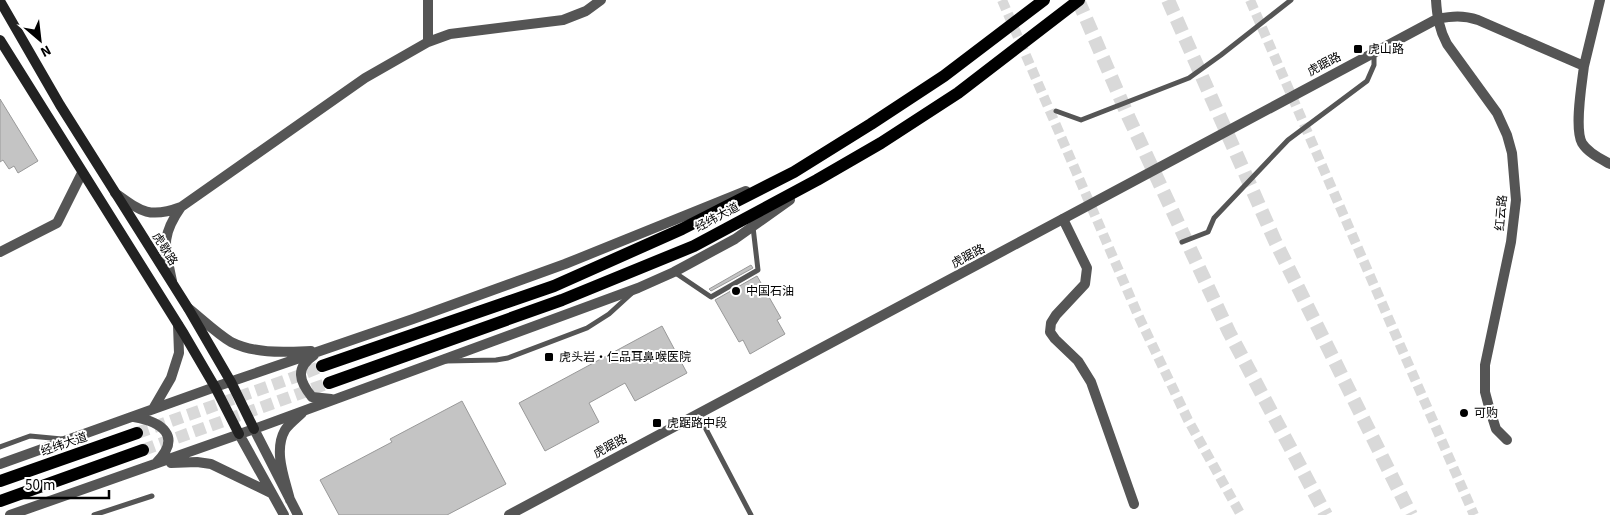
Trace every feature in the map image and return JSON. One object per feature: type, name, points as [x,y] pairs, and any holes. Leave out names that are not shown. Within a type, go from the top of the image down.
[{"type":"main road","name":"经纬大道","points":[[322,366],[554,286],[682,229],[794,172],[944,76],[1044,0]]},
{"type":"main road","name":"经纬大道","points":[[329,383],[562,300],[694,246],[880,144],[958,93],[1079,0]]},
{"type":"main road","name":"虎歇路","points":[[0,1],[114,193],[188,308],[231,382],[254,429]]},
{"type":"main road","points":[[0,40],[178,325],[215,387],[240,434]]},
{"type":"main road","name":"经纬大道","points":[[0,481],[137,433]]},
{"type":"main road","points":[[0,501],[143,450]]},
{"type":"street","points":[[428,0],[428,42]]},
{"type":"street","points":[[114,193],[139,210],[150,212],[169,211],[181,207],[346,90],[428,42],[450,34],[563,20],[586,11],[601,0]]},
{"type":"street","name":"红云路","points":[[1436,0],[1437,19],[1441,33],[1497,113],[1507,135],[1512,153],[1516,200],[1512,233],[1485,364],[1485,392],[1489,407],[1496,429],[1507,440]]},
{"type":"street","points":[[1600,0],[1584,66],[1579,133],[1582,144],[1590,152],[1610,164]]},
{"type":"street","points":[[1437,19],[1466,16],[1584,66]]},
{"type":"street","name":"虎踞路","points":[[510,515],[1437,19]]},
{"type":"street","points":[[0,464],[565,264],[794,172]]},
{"type":"street","points":[[0,252],[57,223],[82,174]]},
{"type":"street","points":[[10,515],[155,465],[638,288],[674,272],[722,246],[817,180]]},
{"type":"street","points":[[172,284],[165,244],[169,226],[181,207]]},
{"type":"street","points":[[1063,219],[1087,268],[1087,276],[1085,284],[1056,315],[1051,323],[1050,332],[1078,361],[1090,382],[1134,504]]},
{"type":"street","points":[[188,308],[230,341],[242,346],[270,352],[319,351]]},
{"type":"street","points":[[153,409],[171,378],[179,353],[178,325]]},
{"type":"street","points":[[319,351],[307,359],[301,370],[302,385],[312,397],[332,399]]},
{"type":"street","points":[[290,500],[281,462],[281,441],[286,430],[303,411]]},
{"type":"street","points":[[132,417],[157,423],[168,438],[165,454],[155,465]]},
{"type":"street","name":"虎歇路","points":[[254,429],[298,515]]},
{"type":"street","points":[[240,434],[284,515]]},
{"type":"street","points":[[155,465],[181,462],[210,464],[271,493]]},
{"type":"lane","points":[[1056,112],[1081,120],[1189,78],[1290,0]]},
{"type":"lane","points":[[1182,242],[1208,232],[1214,218],[1288,140],[1367,80],[1374,65],[1374,52]]},
{"type":"lane","points":[[674,272],[711,297],[758,270],[753,226]]},
{"type":"lane","points":[[440,361],[496,360],[552,341],[599,322],[638,288]]},
{"type":"lane","points":[[697,414],[751,515]]},
{"type":"lane","points":[[0,447],[30,436],[67,440]]},
{"type":"lane","points":[[94,515],[110,512],[152,496]]},
{"type":"building","points":[[0,99],[38,161],[18,173],[14,166],[9,169],[3,160],[0,162]]},
{"type":"building","points":[[751,265],[753,268],[711,291],[709,289]]},
{"type":"building","points":[[757,276],[781,318],[777,320],[785,334],[750,354],[743,340],[739,342],[715,300]]},
{"type":"building","points":[[662,326],[687,373],[635,401],[625,383],[589,403],[599,422],[545,451],[519,403]]},
{"type":"building","points":[[462,401],[506,484],[447,515],[339,515],[320,480],[392,442],[390,439]]},
{"type":"tunnel","points":[[1002,0],[1138,315],[1188,420],[1241,515]]},
{"type":"tunnel","points":[[1078,0],[1128,116],[1229,332],[1326,515]]},
{"type":"tunnel","points":[[1168,0],[1275,241],[1411,515]]},
{"type":"tunnel","points":[[1250,0],[1474,515]]},
{"type":"tunnel","points":[[137,433],[322,366]]},
{"type":"tunnel","points":[[143,450],[329,383]]},
{"type":"place","name":"虎山路","points":[[1358,49]]},
{"type":"place","name":"中国石油","points":[[736,291]]},
{"type":"place","name":"虎头岩‧仁品耳鼻喉医院","points":[[549,357]]},
{"type":"place","name":"可购","points":[[1464,413]]},
{"type":"place","name":"虎踞路中段","points":[[657,423]]}]
